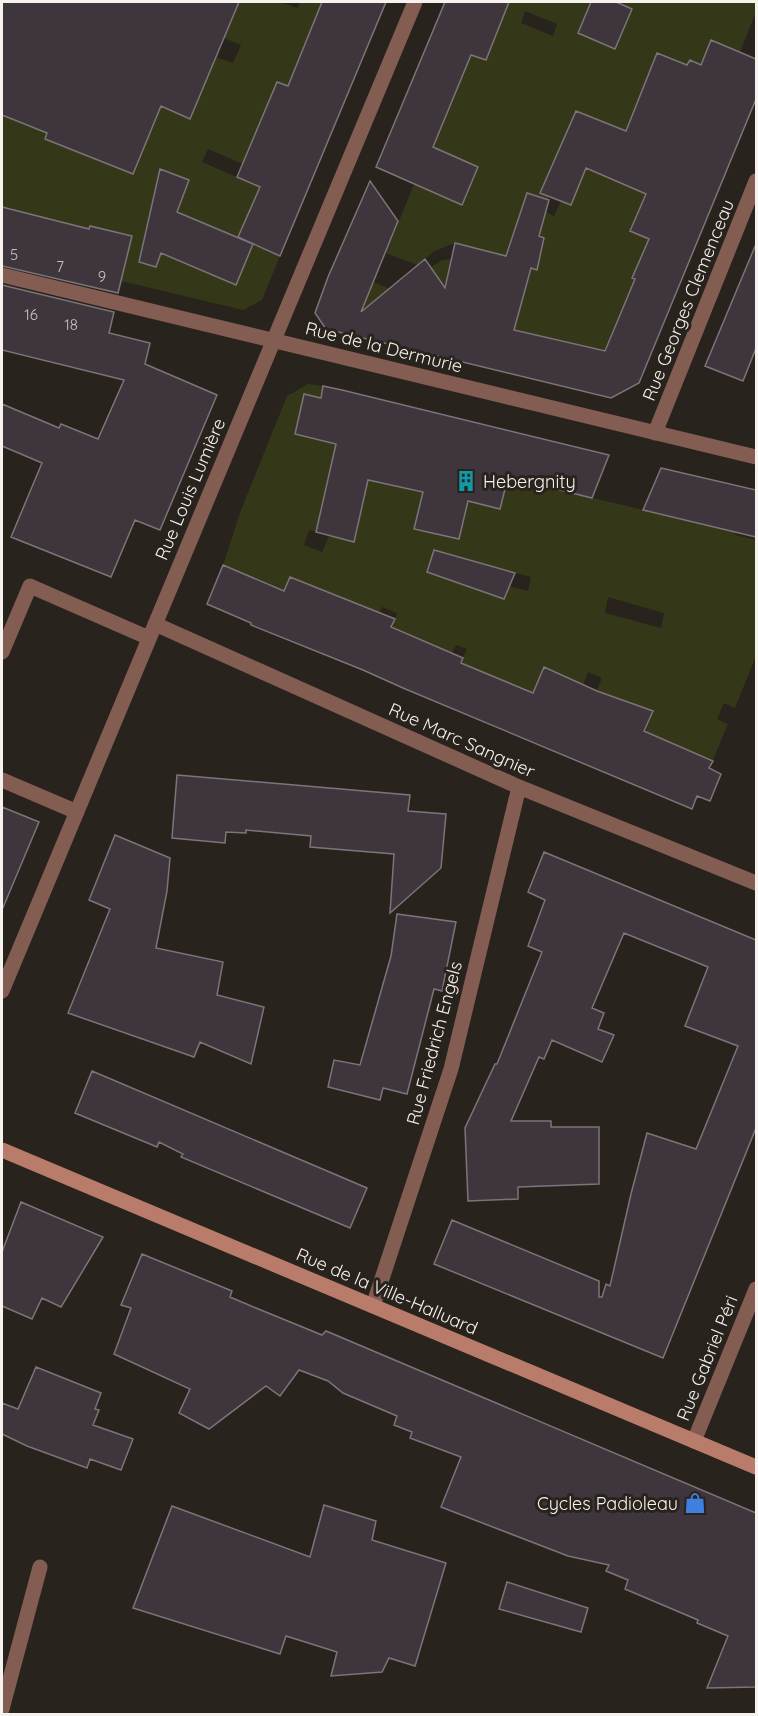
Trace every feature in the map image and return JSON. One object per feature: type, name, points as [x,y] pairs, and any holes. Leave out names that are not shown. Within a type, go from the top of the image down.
[{"type":"main road","name":"Rue de la Ville-Halluard","points":[[2,1150],[756,1467]]},
{"type":"street","name":"Rue Louis Lumière","points":[[2,991],[415,2]]},
{"type":"street","name":"Rue Georges Clemenceau","points":[[655,433],[756,181]]},
{"type":"street","name":"Rue de la Dermurie","points":[[2,275],[756,457]]},
{"type":"street","name":"Rue Marc Sangnier","points":[[2,652],[30,586],[152,631],[519,787],[756,883]]},
{"type":"street","points":[[2,780],[76,812]]},
{"type":"street","name":"Rue Friedrich Engels","points":[[373,1306],[451,1069],[519,787]]},
{"type":"street","name":"Rue Gabriel Péri","points":[[694,1441],[756,1290]]},
{"type":"street","points":[[2,1709],[40,1567]]},
{"type":"green space","points":[[239,2],[281,2],[297,8],[300,2],[336,2],[328,21],[316,16],[302,51],[302,92],[279,83],[243,164],[208,149],[202,162],[260,187],[257,208],[244,240],[189,217],[171,257],[236,285],[253,244],[280,256],[262,300],[243,310],[121,281],[132,236],[90,226],[89,230],[2,207],[2,115],[59,126],[53,142],[69,149],[216,57],[233,63],[241,45],[224,38]],"holes":[[[160,169],[188,181],[179,206],[154,195]]]},
{"type":"green space","points":[[493,2],[591,2],[588,9],[613,18],[624,27],[632,9],[610,2],[756,2],[756,12],[740,52],[711,40],[701,65],[689,60],[681,154],[568,130],[557,156],[657,199],[649,238],[632,278],[675,295],[630,290],[604,352],[502,327],[487,251],[455,243],[435,251],[417,265],[386,253],[414,184],[419,186]],"holes":[[[525,11],[557,24],[553,36],[521,23]],[[584,20],[603,44],[578,33]],[[455,157],[478,166],[471,183],[446,178]],[[549,196],[561,201],[554,216],[542,210]]]},
{"type":"green space","points":[[451,259],[440,307],[403,321],[359,310],[371,281],[409,297],[413,280],[442,260]]},
{"type":"green space","points":[[308,384],[323,386],[321,398],[304,395],[295,434],[336,444],[321,509],[327,511],[336,472],[423,492],[414,529],[458,539],[468,501],[500,509],[508,477],[552,488],[553,484],[586,492],[585,496],[735,532],[735,535],[756,540],[756,656],[735,708],[724,703],[717,719],[728,724],[710,767],[670,749],[671,747],[660,742],[661,739],[644,731],[652,711],[635,705],[630,718],[592,703],[587,715],[567,707],[577,684],[544,668],[537,684],[551,691],[548,699],[498,678],[495,685],[459,667],[467,649],[456,645],[446,665],[417,652],[422,640],[389,626],[397,613],[382,607],[379,613],[382,615],[378,622],[343,607],[346,599],[309,585],[302,602],[290,598],[289,600],[265,590],[267,584],[223,565],[241,510],[287,396]],"holes":[[[326,518],[358,528],[354,542],[329,536],[322,552],[304,545],[309,530],[322,533]],[[487,565],[531,577],[528,591],[509,586],[504,598],[478,589],[480,578],[483,578]],[[608,597],[664,613],[661,628],[605,613]],[[588,672],[602,678],[593,699],[580,693]]]},
{"type":"building","points":[[2,2],[239,2],[190,119],[161,106],[133,174],[45,139],[47,133],[2,115]]},
{"type":"building","points":[[322,2],[386,2],[280,256],[238,237],[260,187],[237,177],[277,82],[288,86]]},
{"type":"building","points":[[445,2],[509,2],[486,60],[471,55],[433,147],[478,167],[462,205],[376,167]]},
{"type":"building","points":[[591,2],[616,2],[632,9],[615,49],[578,33]]},
{"type":"building","points":[[711,40],[756,59],[756,99],[639,383],[611,398],[326,329],[315,313],[328,277],[370,181],[398,221],[361,312],[425,259],[445,288],[455,243],[506,256],[527,193],[549,200],[539,236],[544,238],[537,270],[531,268],[514,330],[605,351],[649,239],[630,231],[646,194],[586,168],[571,205],[540,193],[576,111],[626,131],[657,53],[687,65],[690,60],[701,65]]},
{"type":"building","points":[[160,169],[189,180],[177,212],[253,244],[236,285],[161,253],[156,267],[139,262]]},
{"type":"building","points":[[2,207],[89,229],[90,226],[132,236],[118,293],[2,266]]},
{"type":"building","points":[[756,244],[756,348],[743,381],[705,366]]},
{"type":"building","points":[[2,285],[114,312],[109,333],[150,343],[145,364],[217,395],[160,530],[135,520],[111,577],[11,537],[42,463],[2,446],[2,404],[59,428],[61,424],[98,439],[124,380],[2,350]]},
{"type":"building","points":[[323,386],[609,455],[592,498],[508,477],[500,509],[468,501],[459,539],[414,529],[423,492],[368,480],[354,542],[316,532],[336,444],[295,434],[304,394],[321,398]]},
{"type":"building","points":[[661,468],[756,490],[756,537],[643,510]]},
{"type":"building","points":[[434,550],[515,573],[504,599],[427,572]]},
{"type":"building","points":[[223,565],[284,591],[290,577],[395,619],[391,627],[463,658],[461,663],[533,693],[544,667],[597,691],[653,711],[644,731],[713,761],[709,768],[721,774],[710,801],[697,796],[692,809],[251,625],[251,623],[207,604]]},
{"type":"building","points":[[177,775],[410,795],[408,811],[446,814],[441,868],[390,913],[394,854],[310,847],[311,836],[246,830],[246,833],[226,832],[225,843],[172,838]]},
{"type":"building","points":[[2,807],[39,822],[2,910]]},
{"type":"building","points":[[115,835],[170,858],[167,891],[156,948],[223,962],[217,995],[264,1007],[251,1064],[200,1042],[194,1057],[68,1013],[110,909],[89,900]]},
{"type":"building","points":[[544,852],[756,940],[756,1128],[663,1358],[434,1264],[452,1220],[599,1281],[599,1297],[602,1297],[606,1284],[610,1286],[647,1133],[696,1149],[738,1046],[685,1026],[708,967],[624,933],[592,1008],[604,1013],[598,1029],[614,1035],[602,1062],[552,1040],[544,1059],[539,1057],[511,1121],[551,1121],[551,1127],[599,1127],[599,1184],[518,1187],[518,1199],[468,1201],[465,1128],[497,1064],[542,952],[528,946],[545,900],[528,892]]},
{"type":"building","points":[[397,914],[456,922],[442,991],[434,989],[407,1094],[383,1088],[380,1100],[328,1087],[334,1060],[360,1065],[391,956]]},
{"type":"building","points":[[92,1071],[367,1188],[350,1228],[181,1157],[183,1154],[159,1142],[157,1147],[75,1113]]},
{"type":"building","points":[[21,1202],[103,1237],[61,1307],[42,1298],[32,1319],[2,1306],[2,1252]]},
{"type":"building","points":[[142,1254],[232,1291],[230,1297],[256,1308],[322,1335],[326,1331],[756,1513],[756,1687],[707,1688],[728,1636],[697,1623],[698,1620],[625,1589],[628,1580],[606,1571],[609,1565],[568,1556],[441,1507],[461,1457],[410,1438],[412,1432],[394,1425],[397,1416],[343,1393],[328,1381],[299,1370],[280,1396],[266,1386],[209,1429],[179,1413],[190,1389],[114,1354],[131,1308],[121,1305]]},
{"type":"building","points":[[36,1367],[101,1393],[95,1409],[99,1410],[93,1425],[133,1439],[121,1470],[90,1459],[87,1468],[27,1446],[2,1434],[2,1403],[18,1409]]},
{"type":"building","points":[[324,1505],[376,1521],[372,1540],[446,1563],[415,1666],[389,1658],[382,1672],[331,1676],[337,1652],[286,1636],[280,1654],[133,1608],[172,1506],[310,1557]]},
{"type":"building","points":[[507,1582],[588,1608],[581,1632],[499,1609]]},
{"type":"place","name":"Hebergnity","points":[[466,481]]},
{"type":"place","name":"Cycles Padioleau","points":[[695,1503]]}]
